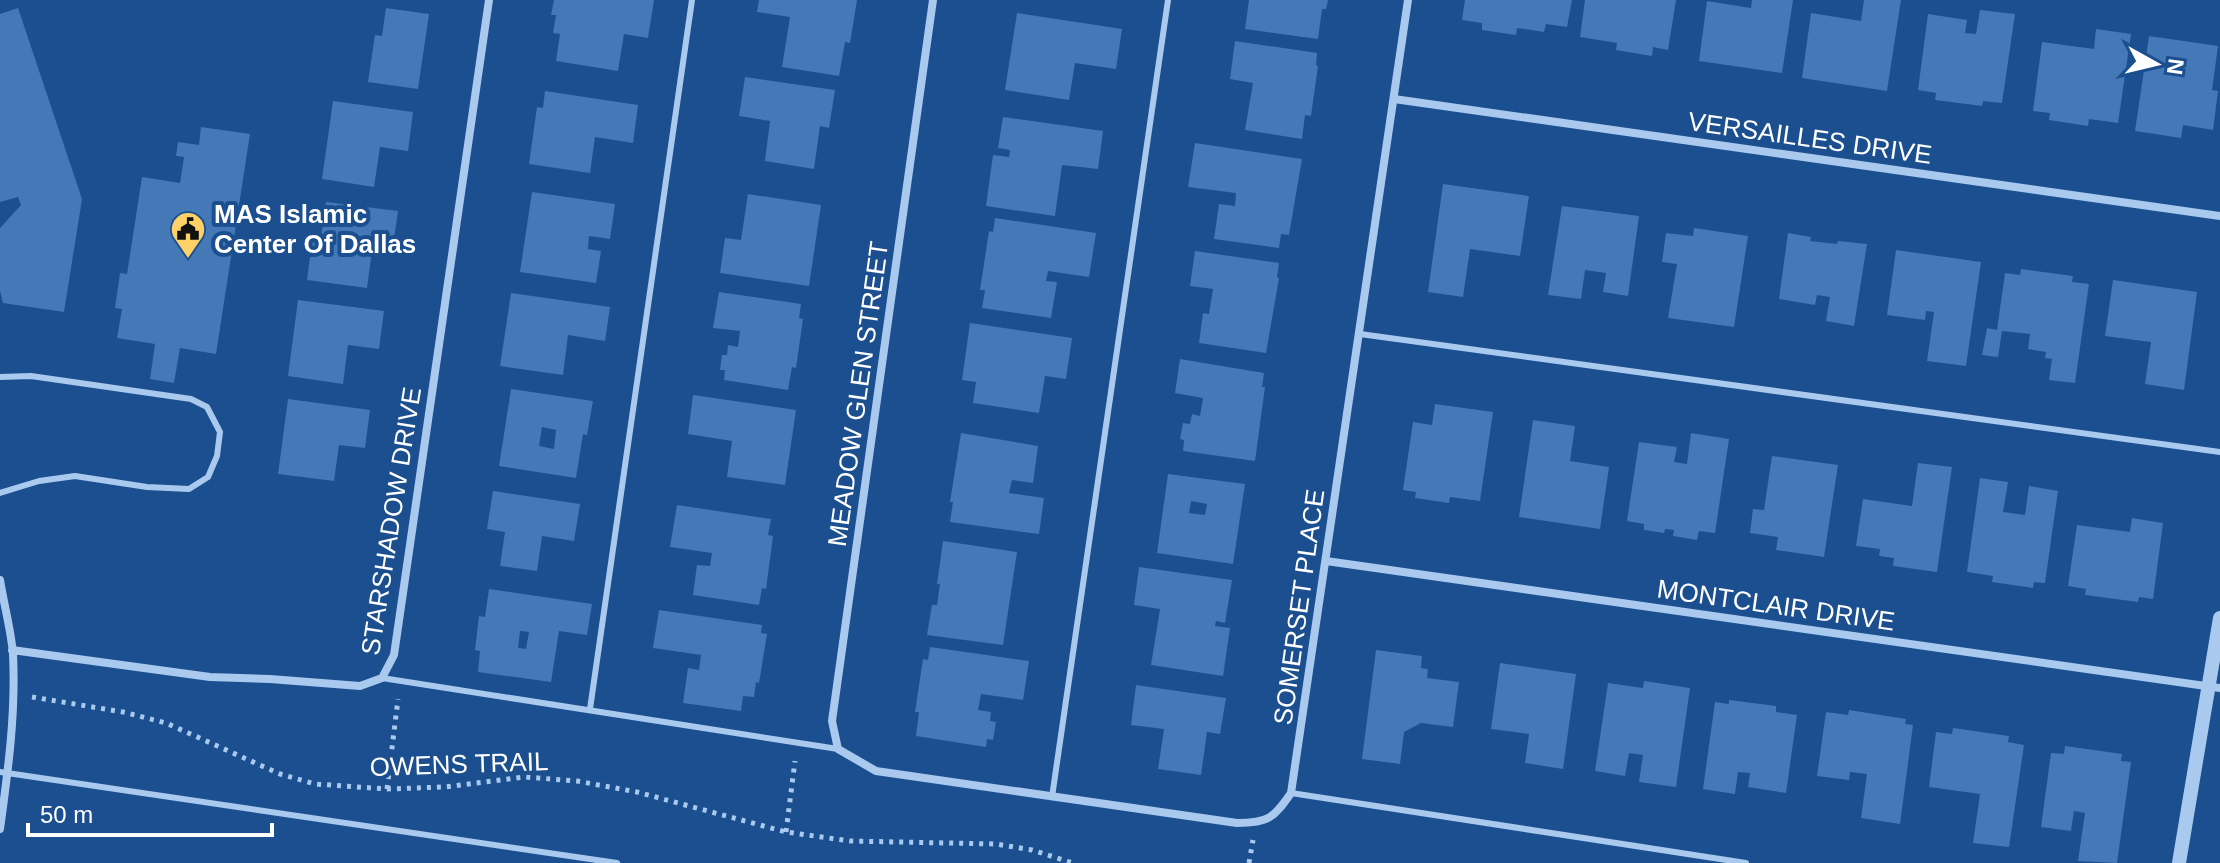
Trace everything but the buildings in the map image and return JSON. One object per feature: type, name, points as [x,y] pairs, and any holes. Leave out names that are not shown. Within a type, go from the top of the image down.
[{"type":"street","name":"STARSHADOW DRIVE","points":[[12,650],[210,677],[360,686],[382,678],[394,655],[489,0]]},
{"type":"street","name":"MEADOW GLEN STREET","points":[[838,749],[832,721],[933,0]]},
{"type":"street","name":"SOMERSET PLACE","points":[[1291,793],[1408,0]]},
{"type":"street","name":"VERSAILLES DRIVE","points":[[1394,99],[2220,216]]},
{"type":"street","name":"MONTCLAIR DRIVE","points":[[1326,561],[2215,687]]},
{"type":"street","points":[[0,580],[4,619],[12,650],[14,696],[0,829]]},
{"type":"street","points":[[2179,863],[2215,687],[2220,618]]},
{"type":"street","points":[[838,749],[876,771],[1237,823],[1256,823],[1276,814],[1291,793]]},
{"type":"lane","points":[[590,709],[692,0]]},
{"type":"lane","points":[[1052,797],[1168,0]]},
{"type":"lane","points":[[1360,334],[2220,452]]},
{"type":"lane","points":[[0,377],[31,376],[191,399],[207,407],[220,432],[217,456],[208,477],[189,489],[147,487],[75,476],[39,481],[0,493]]},
{"type":"lane","points":[[382,678],[838,749]]},
{"type":"lane","points":[[4,773],[617,863]]},
{"type":"lane","points":[[1291,793],[1746,863]]},
{"type":"path","points":[[387,789],[400,681]]},
{"type":"path","name":"OWENS TRAIL","points":[[45,698],[166,723],[280,774],[315,784],[387,789],[444,787],[525,777],[577,781],[637,792],[786,832],[850,841],[996,844],[1032,850],[1073,863]]},
{"type":"path","points":[[786,832],[797,743]]},
{"type":"place","name":"MAS Islamic Center Of Dallas","points":[[188,260]]}]
